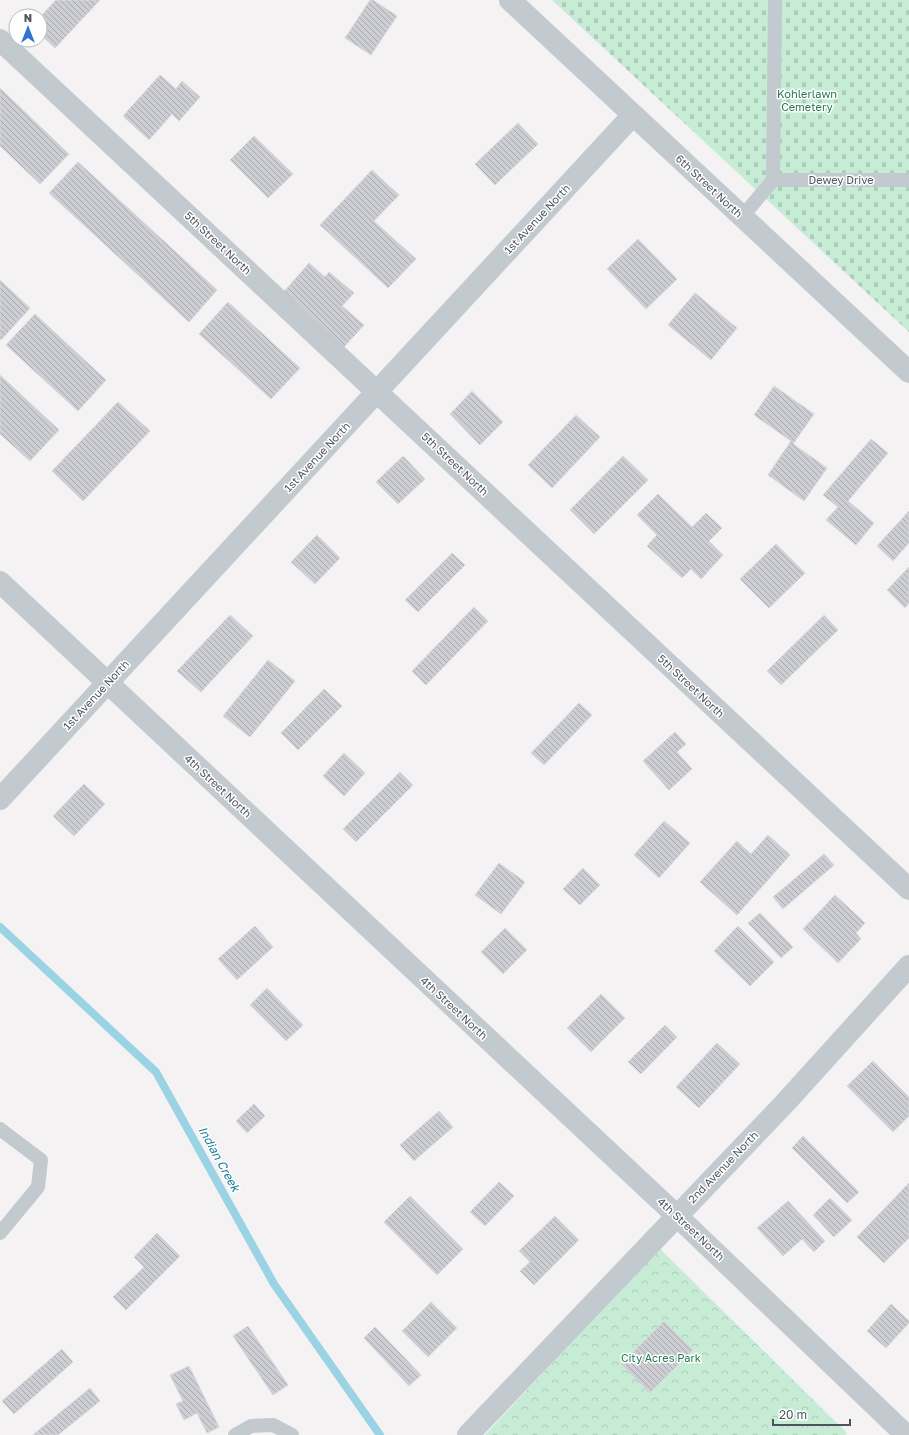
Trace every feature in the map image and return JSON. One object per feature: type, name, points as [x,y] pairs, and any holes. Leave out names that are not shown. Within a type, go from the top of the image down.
[{"type":"street","name":"6th Street North","points":[[516,3],[633,115],[909,372]]},
{"type":"street","name":"5th Street North","points":[[0,40],[909,889]]},
{"type":"street","name":"1st Avenue North","points":[[0,799],[633,115]]},
{"type":"street","name":"4th Street North","points":[[0,582],[676,1216],[906,1435]]},
{"type":"street","name":"2nd Avenue North","points":[[468,1435],[785,1103],[909,966]]},
{"type":"lane","points":[[742,216],[774,180],[775,0]]},
{"type":"lane","name":"Dewey Drive","points":[[774,180],[909,180]]},
{"type":"lane","points":[[0,1129],[41,1160],[38,1187],[0,1233]]},
{"type":"lane","points":[[235,1435],[251,1426],[273,1425],[292,1435]]},
{"type":"green space","name":"Kohlerlawn Cemetery","points":[[552,0],[909,0],[909,332]]},
{"type":"green space","name":"City Acres Park","points":[[659,1248],[847,1433],[845,1435],[485,1435]]},
{"type":"building","points":[[56,0],[100,0],[55,48],[48,41],[48,8]]},
{"type":"building","points":[[370,0],[373,0],[397,16],[371,55],[345,38]]},
{"type":"building","points":[[160,75],[176,89],[182,81],[200,97],[179,121],[172,114],[149,140],[123,116]]},
{"type":"building","points":[[0,88],[69,154],[40,184],[0,146]]},
{"type":"building","points":[[518,123],[538,144],[495,185],[475,164]]},
{"type":"building","points":[[254,136],[293,174],[268,198],[230,160]]},
{"type":"building","points":[[78,162],[217,290],[189,322],[49,193]]},
{"type":"building","points":[[372,170],[399,195],[374,221],[416,259],[388,288],[320,225]]},
{"type":"building","points":[[638,239],[677,279],[646,309],[607,269]]},
{"type":"building","points":[[309,263],[325,277],[329,272],[354,293],[342,306],[364,325],[343,348],[282,294]]},
{"type":"building","points":[[0,280],[30,308],[1,340],[0,339]]},
{"type":"building","points":[[695,293],[737,328],[711,360],[668,325]]},
{"type":"building","points":[[228,302],[300,368],[271,399],[199,334]]},
{"type":"building","points":[[35,314],[106,380],[78,411],[6,345]]},
{"type":"building","points":[[0,375],[59,430],[30,461],[0,434]]},
{"type":"building","points":[[774,386],[814,414],[793,444],[827,468],[804,501],[768,475],[791,441],[754,415]]},
{"type":"building","points":[[472,391],[503,422],[480,445],[450,414]]},
{"type":"building","points":[[118,402],[150,431],[83,501],[52,471]]},
{"type":"building","points":[[576,415],[600,437],[552,488],[528,465]]},
{"type":"building","points":[[871,439],[888,453],[848,501],[874,523],[856,545],[826,520],[838,507],[823,495]]},
{"type":"building","points":[[403,456],[425,479],[398,504],[376,482]]},
{"type":"building","points":[[623,456],[648,480],[594,534],[570,510]]},
{"type":"building","points":[[658,494],[692,527],[706,513],[722,528],[709,541],[723,555],[701,579],[691,569],[682,578],[647,546],[657,535],[637,515]]},
{"type":"building","points":[[909,511],[909,543],[893,561],[877,546]]},
{"type":"building","points":[[317,535],[340,558],[315,584],[291,562]]},
{"type":"building","points":[[776,544],[805,573],[769,608],[740,579]]},
{"type":"building","points":[[452,553],[465,565],[418,612],[405,600]]},
{"type":"building","points":[[909,567],[909,603],[905,608],[887,590]]},
{"type":"building","points":[[474,607],[488,621],[426,685],[412,671]]},
{"type":"building","points":[[230,615],[253,636],[201,692],[177,671]]},
{"type":"building","points":[[824,615],[838,630],[781,685],[767,671]]},
{"type":"building","points":[[268,660],[295,681],[250,737],[223,716]]},
{"type":"building","points":[[324,689],[342,706],[298,750],[281,733]]},
{"type":"building","points":[[579,703],[592,715],[544,765],[531,753]]},
{"type":"building","points":[[675,732],[686,744],[677,752],[692,769],[669,790],[643,761]]},
{"type":"building","points":[[344,753],[365,773],[344,796],[323,776]]},
{"type":"building","points":[[400,772],[413,785],[356,842],[343,829]]},
{"type":"building","points":[[84,784],[105,804],[74,836],[53,816]]},
{"type":"building","points":[[664,821],[690,843],[659,878],[634,855]]},
{"type":"building","points":[[768,835],[790,855],[737,915],[700,882],[737,841],[751,854]]},
{"type":"building","points":[[824,854],[834,865],[783,909],[773,897]]},
{"type":"building","points":[[499,863],[525,882],[501,914],[475,895]]},
{"type":"building","points":[[583,868],[600,885],[580,905],[563,889]]},
{"type":"building","points":[[835,895],[865,923],[856,933],[861,939],[838,963],[803,929]]},
{"type":"building","points":[[760,913],[793,947],[781,958],[748,923]]},
{"type":"building","points":[[255,926],[273,947],[237,980],[218,959]]},
{"type":"building","points":[[738,926],[774,962],[750,986],[714,951]]},
{"type":"building","points":[[505,928],[527,950],[503,974],[481,952]]},
{"type":"building","points":[[267,988],[303,1025],[286,1041],[250,1005]]},
{"type":"building","points":[[601,994],[625,1018],[591,1052],[567,1028]]},
{"type":"building","points":[[665,1025],[677,1037],[641,1074],[628,1062]]},
{"type":"building","points":[[717,1043],[740,1064],[699,1108],[676,1087]]},
{"type":"building","points":[[873,1061],[909,1097],[909,1116],[893,1132],[847,1086]]},
{"type":"building","points":[[254,1104],[265,1116],[247,1133],[236,1121]]},
{"type":"building","points":[[439,1111],[453,1127],[414,1161],[400,1145]]},
{"type":"building","points":[[803,1136],[859,1192],[847,1203],[792,1148]]},
{"type":"building","points":[[499,1182],[514,1196],[485,1226],[470,1212]]},
{"type":"building","points":[[909,1183],[909,1238],[884,1263],[857,1237]]},
{"type":"building","points":[[410,1196],[463,1249],[437,1275],[384,1222]]},
{"type":"building","points":[[830,1198],[852,1220],[834,1237],[813,1215]]},
{"type":"building","points":[[788,1201],[825,1241],[814,1252],[802,1239],[783,1256],[757,1228]]},
{"type":"building","points":[[555,1216],[579,1240],[534,1285],[520,1271],[530,1262],[519,1251]]},
{"type":"building","points":[[157,1233],[180,1256],[126,1310],[113,1297],[144,1267],[134,1257]]},
{"type":"building","points":[[431,1302],[457,1328],[428,1357],[402,1331]]},
{"type":"building","points":[[891,1304],[909,1321],[909,1323],[886,1348],[867,1331]]},
{"type":"building","points":[[664,1321],[693,1350],[650,1393],[621,1364]]},
{"type":"building","points":[[248,1326],[288,1385],[273,1395],[233,1336]]},
{"type":"building","points":[[375,1327],[421,1375],[409,1386],[364,1338]]},
{"type":"building","points":[[62,1349],[73,1362],[14,1414],[2,1401]]},
{"type":"building","points":[[189,1366],[219,1427],[207,1433],[197,1413],[184,1420],[176,1404],[183,1401],[170,1375]]},
{"type":"building","points":[[90,1388],[100,1401],[58,1435],[34,1435],[34,1434]]},
{"type":"waterway","name":"Indian Creek","points":[[0,927],[156,1072],[274,1284],[380,1435]]}]
